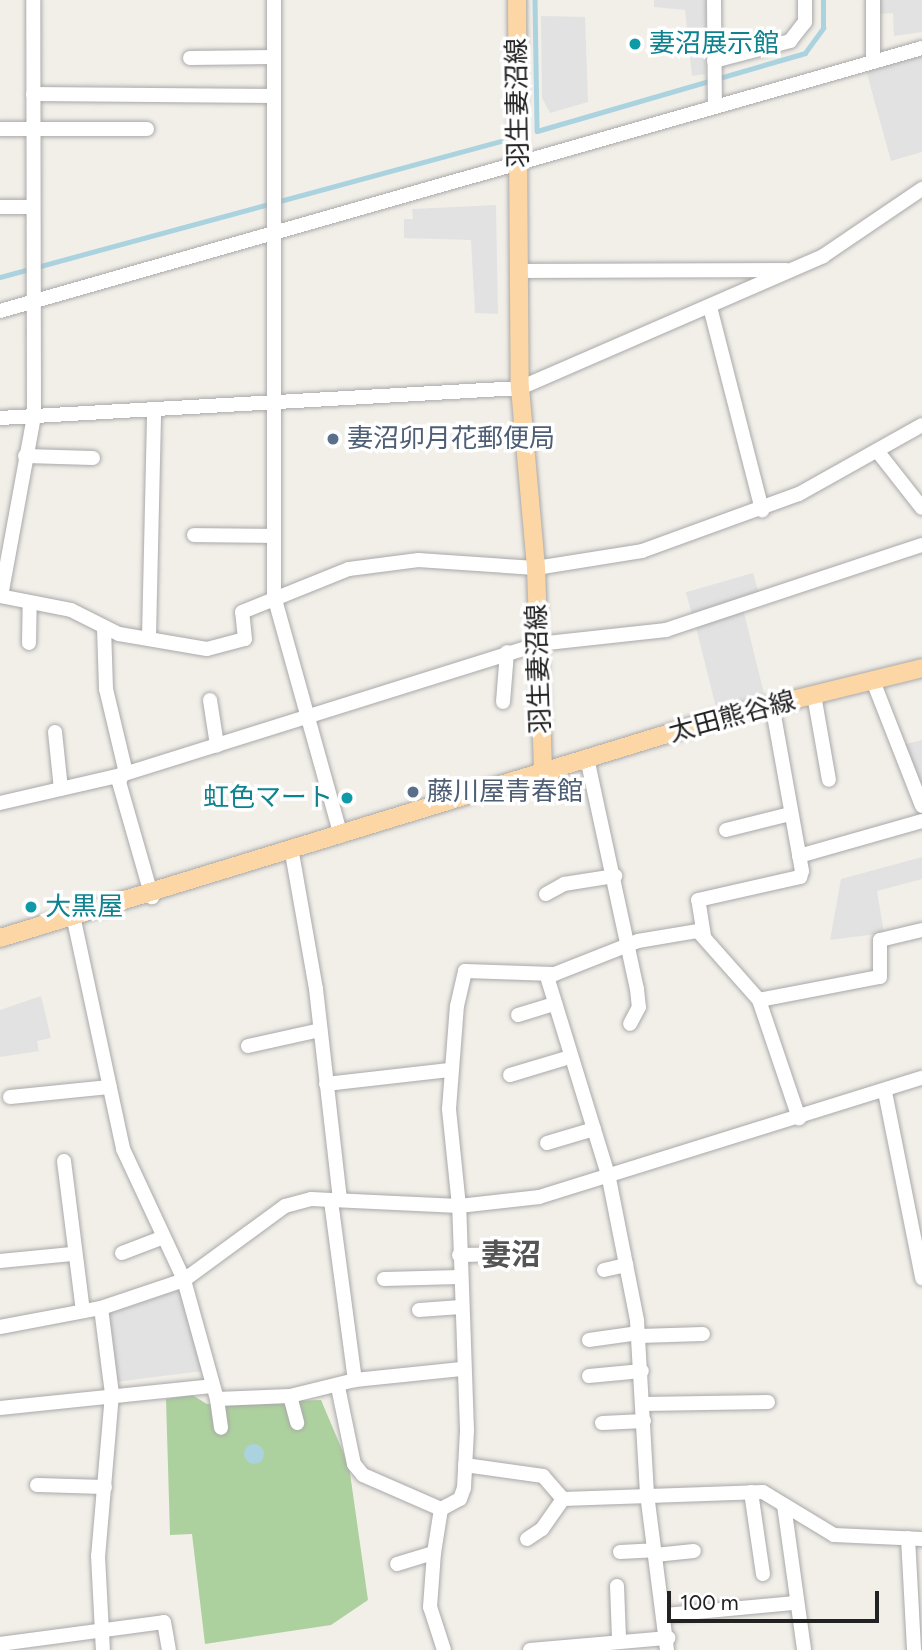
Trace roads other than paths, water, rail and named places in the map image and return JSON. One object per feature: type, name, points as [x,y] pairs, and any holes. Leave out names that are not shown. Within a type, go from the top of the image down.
[{"type":"main road","name":"羽生妻沼線","points":[[0,939],[152,897],[543,771],[536,568],[520,388],[517,0]]},
{"type":"main road","name":"太田熊谷線","points":[[543,771],[772,705],[922,668]]},
{"type":"street","points":[[33,0],[34,416],[1,596],[30,604],[71,610],[104,628],[197,650],[245,639],[242,612],[274,596],[349,569],[418,560],[536,568],[642,551],[762,510],[878,452],[922,425]]},
{"type":"street","points":[[274,0],[274,596],[341,836]]},
{"type":"street","points":[[714,0],[715,105]]},
{"type":"street","points":[[714,61],[790,41],[805,22],[805,0]]},
{"type":"street","points":[[873,0],[873,61]]},
{"type":"street","points":[[0,311],[922,48]]},
{"type":"street","points":[[190,58],[274,57]]},
{"type":"street","points":[[33,94],[274,96]]},
{"type":"street","points":[[0,129],[147,129]]},
{"type":"street","points":[[0,418],[520,388],[791,270],[865,230],[922,189]]},
{"type":"street","points":[[0,207],[33,207]]},
{"type":"street","points":[[521,271],[791,270]]},
{"type":"street","points":[[710,307],[762,510]]},
{"type":"street","points":[[149,637],[153,411]]},
{"type":"street","points":[[878,452],[922,508]]},
{"type":"street","points":[[25,456],[93,458]]},
{"type":"street","points":[[194,535],[274,536]]},
{"type":"street","points":[[0,803],[121,775],[309,719],[538,643],[666,630],[922,545]]},
{"type":"street","points":[[29,643],[30,604]]},
{"type":"street","points":[[104,628],[106,689],[125,769],[121,775],[152,897]]},
{"type":"street","points":[[503,702],[507,652]]},
{"type":"street","points":[[873,681],[922,806]]},
{"type":"street","points":[[814,695],[829,780]]},
{"type":"street","points":[[209,700],[217,745]]},
{"type":"street","points":[[704,936],[698,900],[800,877],[799,856],[772,705]]},
{"type":"street","points":[[54,732],[61,789]]},
{"type":"street","points":[[587,758],[630,946],[639,1007],[630,1024]]},
{"type":"street","points":[[726,830],[790,814]]},
{"type":"street","points":[[799,856],[922,821]]},
{"type":"street","points":[[292,853],[320,1030],[355,1380]]},
{"type":"street","points":[[546,894],[564,884],[615,876]]},
{"type":"street","points":[[74,920],[123,1149],[161,1238],[184,1280],[215,1393],[221,1428]]},
{"type":"street","points":[[759,1000],[880,977],[880,940],[922,930]]},
{"type":"street","points":[[530,1650],[619,1639],[667,1644],[647,1494],[639,1335],[609,1178],[547,977],[630,946],[698,931],[759,1000],[799,1118]]},
{"type":"street","points":[[442,1509],[460,1499],[465,1465],[459,1206],[449,1070],[465,971],[554,974]]},
{"type":"street","points":[[518,1015],[555,1004]]},
{"type":"street","points":[[247,1046],[320,1030]]},
{"type":"street","points":[[510,1075],[570,1058]]},
{"type":"street","points":[[326,1084],[449,1070]]},
{"type":"street","points":[[0,1327],[101,1308],[184,1280],[285,1206],[336,1201],[459,1206],[539,1197],[609,1178],[922,1078]]},
{"type":"street","points":[[10,1097],[109,1087]]},
{"type":"street","points":[[885,1091],[922,1278]]},
{"type":"street","points":[[547,1143],[594,1129]]},
{"type":"street","points":[[64,1161],[72,1254],[83,1311]]},
{"type":"street","points":[[122,1253],[161,1238]]},
{"type":"street","points":[[0,1261],[72,1254]]},
{"type":"street","points":[[459,1255],[524,1254]]},
{"type":"street","points":[[604,1270],[626,1265]]},
{"type":"street","points":[[384,1279],[460,1277]]},
{"type":"street","points":[[419,1310],[461,1307]]},
{"type":"street","points":[[101,1308],[112,1394],[98,1556],[103,1650]]},
{"type":"street","points":[[589,1340],[639,1335],[703,1334]]},
{"type":"street","points":[[0,1408],[112,1394],[215,1393],[290,1396],[338,1388],[355,1380],[461,1369]]},
{"type":"street","points":[[589,1376],[642,1371]]},
{"type":"street","points":[[338,1388],[354,1464],[363,1475],[442,1509]]},
{"type":"street","points":[[290,1396],[297,1423]]},
{"type":"street","points":[[643,1404],[768,1402]]},
{"type":"street","points":[[602,1423],[644,1421]]},
{"type":"street","points":[[465,1465],[543,1476],[563,1499]]},
{"type":"street","points":[[37,1485],[105,1487]]},
{"type":"street","points":[[751,1492],[763,1574]]},
{"type":"street","points":[[563,1499],[647,1494],[771,1494],[784,1505],[834,1535],[915,1539],[914,1650]]},
{"type":"street","points":[[527,1539],[542,1529],[563,1499]]},
{"type":"street","points":[[784,1505],[795,1603],[804,1650]]},
{"type":"street","points":[[442,1509],[434,1553],[430,1607],[444,1650]]},
{"type":"street","points":[[620,1552],[694,1550]]},
{"type":"street","points":[[397,1563],[434,1553]]},
{"type":"street","points":[[617,1586],[619,1639]]},
{"type":"street","points":[[665,1615],[795,1603]]},
{"type":"street","points":[[0,1644],[47,1645],[101,1631],[164,1622],[169,1650]]},
{"type":"water","points":[[250,1444],[258,1444],[264,1454],[258,1464],[250,1464],[244,1458],[244,1450]]},
{"type":"waterway","points":[[535,0],[537,131],[805,53],[823,28],[823,0]]},
{"type":"waterway","points":[[0,277],[501,141]]},
{"type":"place","name":"妻沼展示館","points":[[635,44]]},
{"type":"place","name":"妻沼卯月花郵便局","points":[[333,439]]},
{"type":"place","name":"藤川屋青春館","points":[[413,792]]},
{"type":"place","name":"虹色マート","points":[[347,798]]},
{"type":"place","name":"大黒屋","points":[[31,907]]},
{"type":"district","name":"妻沼","points":[[511,1255]]}]
